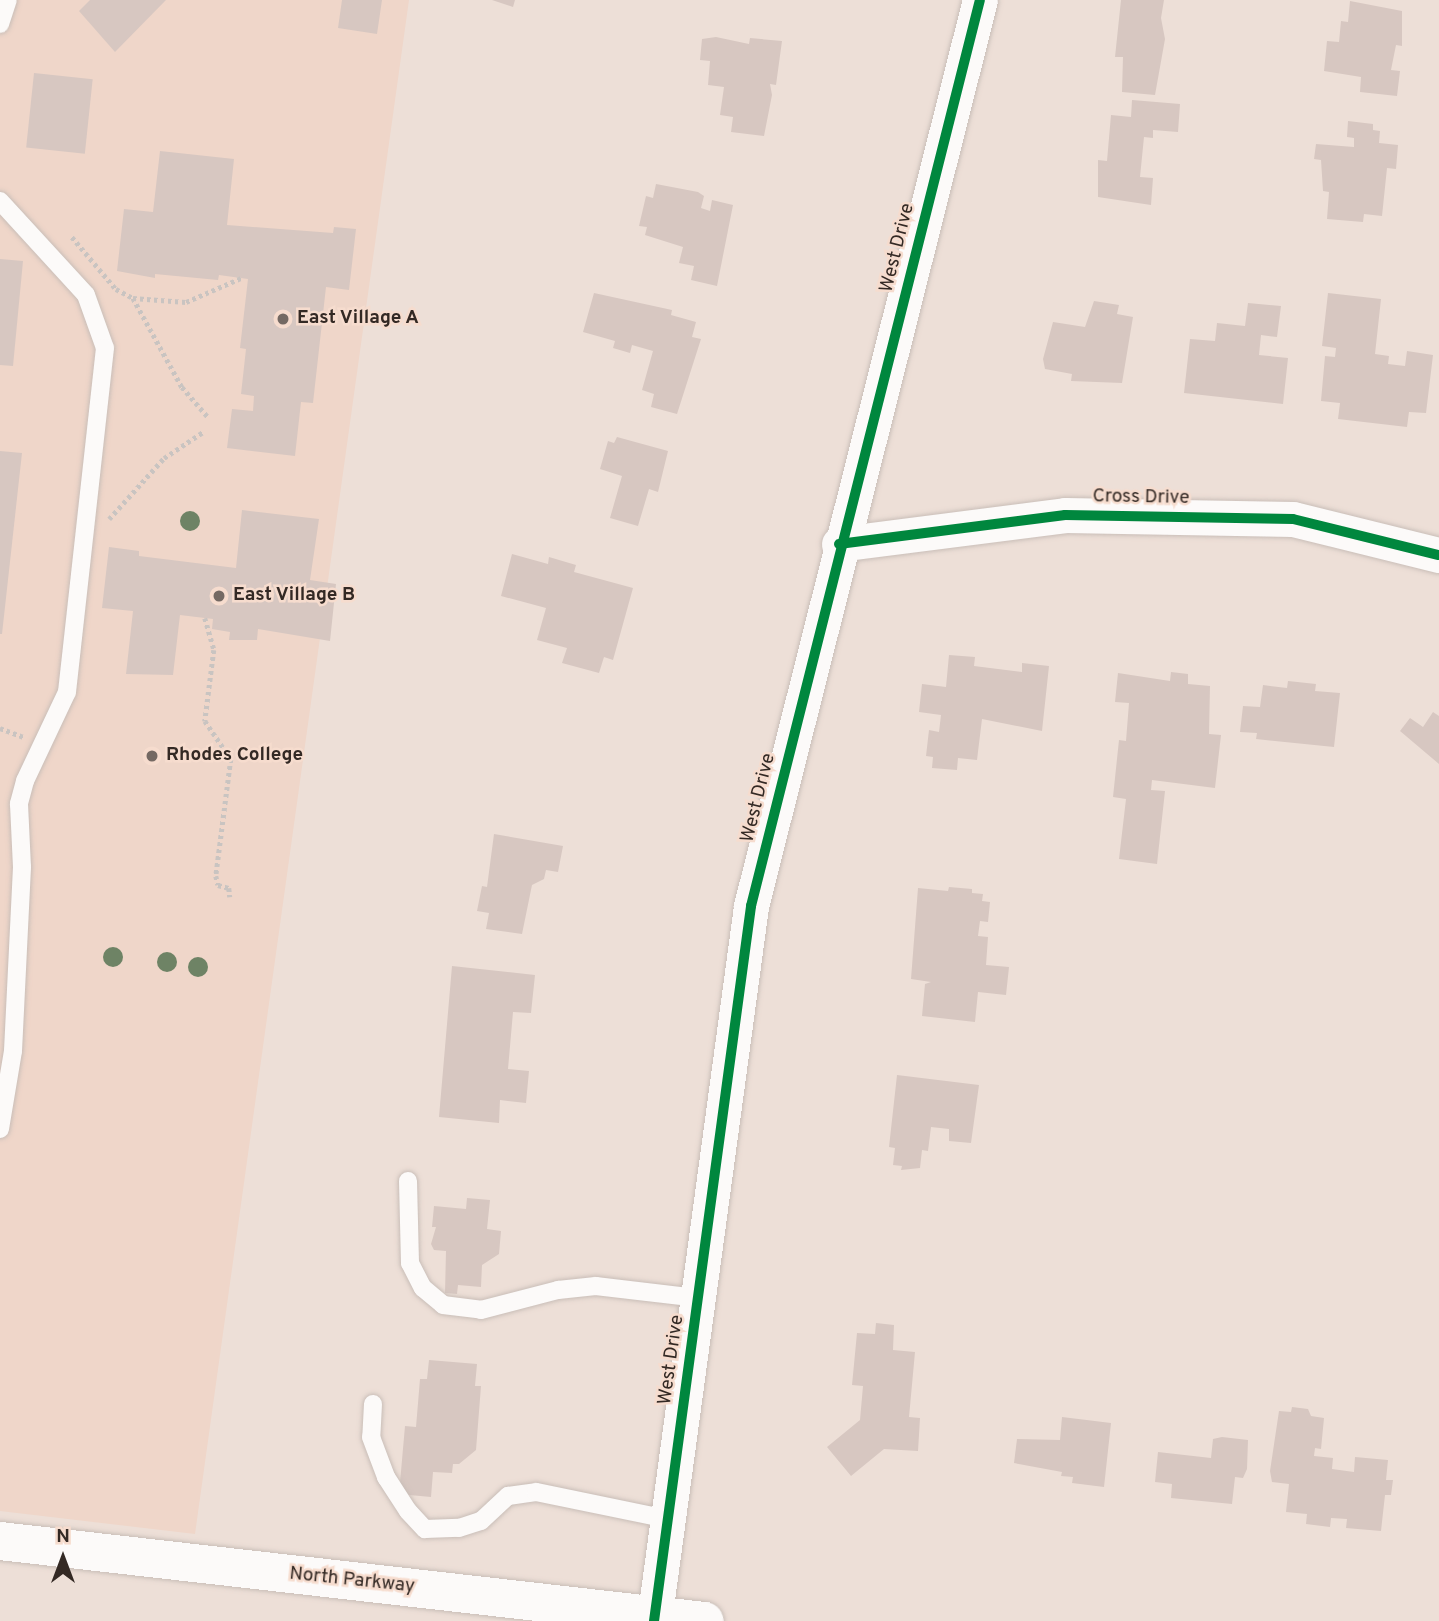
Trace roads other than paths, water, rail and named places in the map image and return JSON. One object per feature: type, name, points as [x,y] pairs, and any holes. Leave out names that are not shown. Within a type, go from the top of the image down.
[{"type":"main road","name":"North Parkway","points":[[0,1541],[704,1621]]},
{"type":"street","name":"West Drive","points":[[655,1617],[751,906],[839,544],[980,0]]},
{"type":"street","name":"Cross Drive","points":[[839,544],[1065,515],[1266,518],[1293,519],[1439,555]]},
{"type":"lane","points":[[0,24],[8,0]]},
{"type":"lane","points":[[0,201],[86,295],[105,348],[67,692],[25,781],[19,804],[22,867],[13,1052],[0,1129]]},
{"type":"lane","points":[[408,1181],[411,1262],[423,1287],[443,1305],[481,1310],[558,1290],[596,1286],[698,1298]]},
{"type":"lane","points":[[373,1404],[371,1437],[386,1477],[408,1511],[425,1528],[459,1528],[481,1521],[508,1496],[536,1492],[668,1519]]},
{"type":"place","name":"East Village A","points":[[283,319]]},
{"type":"place","name":"East Village B","points":[[219,596]]},
{"type":"place","name":"Rhodes College","points":[[152,756]]}]
